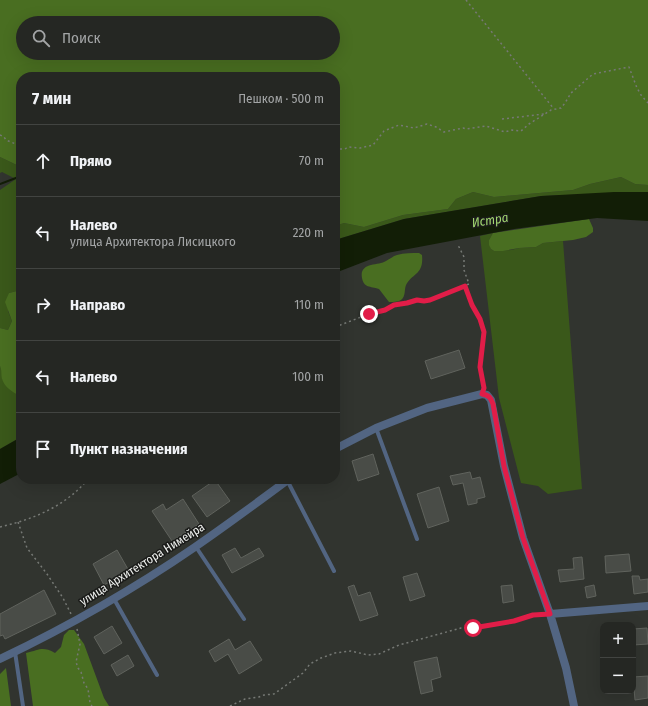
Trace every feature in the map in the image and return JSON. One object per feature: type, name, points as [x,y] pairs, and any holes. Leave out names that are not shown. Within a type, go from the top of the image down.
[{"type":"street","points":[[340,446],[376,428],[427,408],[482,394],[487,395],[492,400],[504,466],[523,538],[550,614],[566,668],[574,706]]},
{"type":"street","name":"улица Архитектора Нимейра","points":[[0,659],[114,598],[196,547],[283,484]]},
{"type":"street","points":[[550,614],[648,606]]},
{"type":"lane","points":[[376,428],[417,539]]},
{"type":"lane","points":[[290,484],[334,571]]},
{"type":"lane","points":[[196,547],[244,619]]},
{"type":"lane","points":[[114,598],[157,675]]},
{"type":"lane","points":[[15,652],[23,706]]},
{"type":"path","points":[[466,0],[554,110]]},
{"type":"path","points":[[340,149],[345,149],[348,147],[360,148],[373,145],[384,131],[399,125],[414,128],[427,124],[436,126],[444,132],[463,128],[466,129],[486,126],[505,132],[512,130],[521,131],[529,124],[546,114],[561,108],[571,93],[593,74],[629,67],[637,88],[648,103]]},
{"type":"path","points":[[502,119],[546,114]]},
{"type":"path","points":[[0,135],[6,140],[16,144]]},
{"type":"path","points":[[340,325],[369,314],[385,310],[394,305],[417,300],[430,300],[470,284],[464,270],[464,257],[458,245]]},
{"type":"path","points":[[465,286],[472,305],[480,319],[484,332],[480,367],[484,388],[482,394]]},
{"type":"path","points":[[0,527],[33,518],[70,498],[83,484]]},
{"type":"path","points":[[18,522],[27,548],[63,598],[76,627],[80,644],[76,662],[84,683],[88,689],[90,703],[92,706]]},
{"type":"path","points":[[230,706],[244,699],[274,694],[303,673],[310,664],[335,653],[351,651],[368,655],[379,654],[399,645],[461,628],[482,627],[514,621],[533,615],[550,614]]},
{"type":"green space","points":[[0,0],[648,0],[648,185],[635,184],[621,177],[590,184],[573,190],[494,197],[473,192],[456,199],[448,209],[403,215],[364,227],[344,223],[340,224],[340,72],[16,72],[16,165],[0,157]]},
{"type":"green space","points":[[0,157],[16,165],[16,179],[2,172],[0,173]]},
{"type":"green space","points":[[621,177],[635,184],[648,185],[648,192],[541,196],[404,219],[340,238],[340,224],[344,223],[364,227],[403,215],[448,209],[456,199],[473,192],[494,197],[573,190],[590,184]]},
{"type":"green space","points":[[16,179],[16,291],[9,293],[8,311],[12,321],[8,330],[0,328],[0,190]]},
{"type":"green space","points":[[589,219],[593,232],[586,237],[543,243],[536,247],[503,251],[494,251],[489,245],[489,240],[493,233]]},
{"type":"green space","points":[[493,233],[489,240],[491,249],[494,251],[536,247],[543,243],[563,241],[582,489],[548,494],[538,486],[521,483],[499,398],[480,236]]},
{"type":"green space","points":[[405,253],[419,253],[422,255],[421,266],[417,273],[408,281],[404,297],[400,301],[389,302],[379,289],[364,284],[362,273],[363,269],[366,267],[383,263],[397,255]]},
{"type":"green space","points":[[16,291],[16,394],[3,382],[0,366],[0,328],[8,330],[12,321],[5,302],[9,293]]},
{"type":"green space","points":[[0,366],[2,368],[2,379],[16,394],[16,440],[0,449]]},
{"type":"green space","points":[[69,630],[74,630],[84,644],[104,698],[109,706],[33,706],[26,653],[44,649],[55,653],[61,647],[64,635]]},
{"type":"green space","points":[[6,668],[11,706],[0,706],[0,674]]},
{"type":"water","name":"Истра","points":[[614,192],[648,192],[648,221],[597,218],[514,229],[387,253],[340,271],[340,238],[404,219],[541,196]]},
{"type":"water","points":[[16,440],[16,476],[0,484],[0,449]]},
{"type":"building","points":[[459,350],[465,368],[431,379],[425,361]]},
{"type":"building","points":[[373,454],[379,474],[358,481],[352,461]]},
{"type":"building","points":[[470,472],[472,479],[480,477],[485,497],[477,499],[477,503],[468,505],[463,483],[453,485],[450,476]]},
{"type":"building","points":[[209,484],[218,484],[230,501],[207,517],[192,496]]},
{"type":"building","points":[[439,487],[449,521],[428,528],[417,494]]},
{"type":"building","points":[[183,499],[199,524],[172,541],[152,511],[163,504],[166,510]]},
{"type":"building","points":[[235,548],[241,558],[259,548],[264,556],[232,573],[222,555]]},
{"type":"building","points":[[117,550],[129,571],[104,585],[93,564]]},
{"type":"building","points":[[629,554],[631,571],[606,573],[605,556]]},
{"type":"building","points":[[582,557],[584,579],[560,582],[558,570],[574,569],[573,558]]},
{"type":"building","points":[[417,573],[425,596],[410,601],[403,577]]},
{"type":"building","points":[[632,576],[639,576],[640,580],[648,579],[648,592],[634,594]]},
{"type":"building","points":[[354,585],[358,596],[370,592],[378,615],[360,621],[348,587]]},
{"type":"building","points":[[512,585],[514,601],[503,603],[501,586]]},
{"type":"building","points":[[594,585],[596,596],[587,598],[585,587]]},
{"type":"building","points":[[44,590],[56,614],[5,639],[3,635],[0,636],[0,614]]},
{"type":"building","points":[[112,626],[122,643],[104,654],[94,637]]},
{"type":"building","points":[[647,628],[648,644],[636,645],[636,629]]},
{"type":"building","points":[[229,639],[235,650],[250,641],[262,660],[239,674],[228,654],[215,662],[209,651]]},
{"type":"building","points":[[128,655],[134,666],[117,676],[111,665]]},
{"type":"building","points":[[437,657],[441,677],[431,680],[433,691],[421,694],[414,662]]},
{"type":"building","points":[[648,676],[648,698],[635,700],[636,677]]},
{"type":"waterway","points":[[0,184],[16,178]]},
{"type":"route","points":[[369,314],[385,310],[394,305],[417,300],[430,300],[465,286],[472,305],[480,319],[484,332],[480,367],[484,388],[482,394],[487,395],[492,400],[504,466],[523,538],[550,614],[533,615],[514,621],[473,628]]}]
